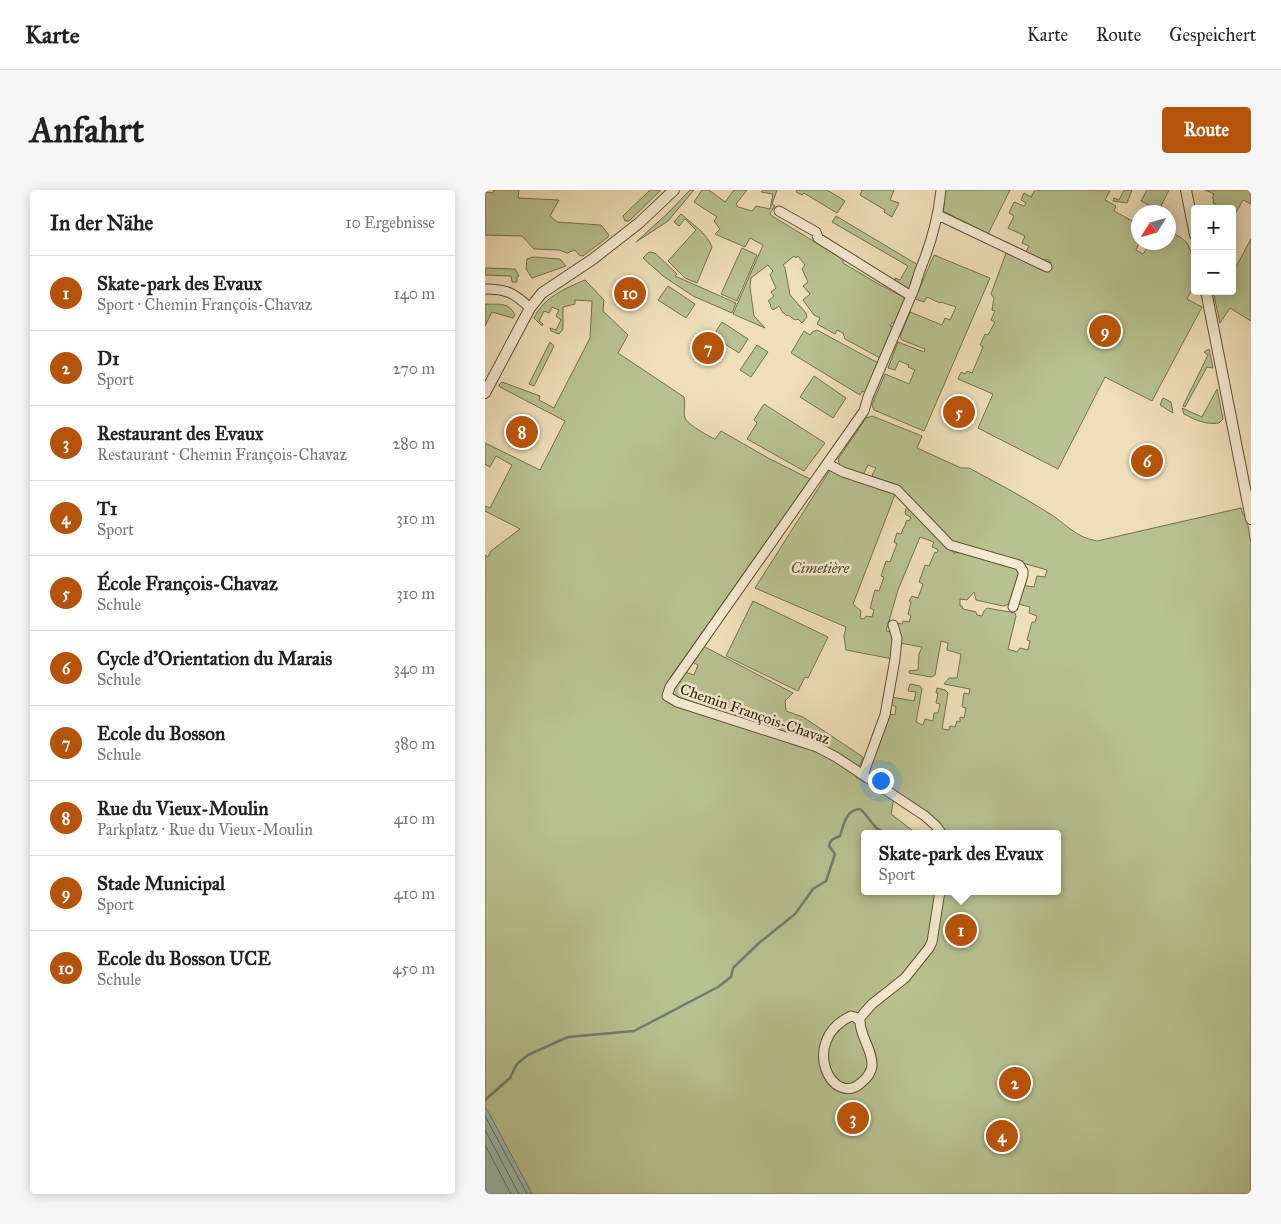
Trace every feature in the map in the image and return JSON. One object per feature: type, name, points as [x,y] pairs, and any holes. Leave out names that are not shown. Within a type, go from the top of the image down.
[{"type":"street","points":[[485,393],[530,308],[542,292],[593,259],[619,239],[653,211],[674,190]]},
{"type":"street","name":"Chemin François-Chavaz","points":[[939,830],[925,816],[817,747],[677,702],[667,696],[670,687],[864,411],[879,369],[917,282],[930,247],[941,190]]},
{"type":"street","points":[[1186,190],[1191,215]]},
{"type":"street","points":[[779,211],[816,232],[818,238],[911,296]]},
{"type":"street","points":[[937,215],[1047,268]]},
{"type":"street","points":[[485,290],[500,289],[512,293],[530,308]]},
{"type":"street","points":[[1207,295],[1251,519]]},
{"type":"street","points":[[828,464],[843,472],[897,490],[951,545],[1019,565],[1023,575],[1013,607]]},
{"type":"street","points":[[863,775],[885,715],[897,638],[893,625]]},
{"type":"street","points":[[859,1019],[851,1016],[843,1020],[828,1036],[823,1049],[823,1065],[829,1078],[839,1086],[855,1087],[869,1074],[872,1065],[869,1049],[861,1033],[859,1019],[872,1004],[905,978],[929,948],[932,942],[939,895]]},
{"type":"green space","points":[[494,190],[519,190],[518,198],[559,200],[550,216],[557,222],[601,225],[609,235],[583,256],[579,255],[575,250],[567,253],[559,250],[534,249],[522,236],[485,235],[485,192],[493,193]]},
{"type":"green space","points":[[650,190],[661,190],[629,221],[625,221],[623,216]]},
{"type":"green space","points":[[690,190],[694,190],[668,221],[636,242],[668,213]]},
{"type":"green space","points":[[702,190],[709,190],[725,202],[734,190],[747,190],[736,204],[738,207],[752,211],[756,206],[770,209],[773,194],[761,192],[763,190],[777,190],[772,204],[775,206],[770,213],[772,216],[843,259],[843,263],[906,298],[896,321],[890,326],[893,327],[880,358],[845,339],[843,333],[837,330],[835,334],[817,324],[820,318],[814,315],[803,300],[810,294],[803,286],[808,282],[802,269],[805,265],[798,256],[796,258],[794,256],[783,265],[790,295],[806,313],[807,317],[802,323],[798,319],[795,320],[787,316],[779,306],[773,310],[770,306],[768,301],[774,296],[771,292],[776,288],[770,275],[773,271],[768,265],[751,278],[750,287],[754,316],[765,328],[733,314],[763,245],[750,238],[745,247],[715,234],[720,229],[714,221],[717,217],[694,202]]},
{"type":"green space","points":[[797,190],[827,190],[845,201],[837,213],[804,193],[802,195],[796,192]]},
{"type":"green space","points":[[861,190],[894,190],[890,200],[899,203],[892,217],[884,212],[885,210],[860,195]]},
{"type":"green space","points":[[946,190],[1010,190],[988,234],[943,211]]},
{"type":"green space","points":[[1035,190],[1110,190],[1105,200],[1116,206],[1114,211],[1131,220],[1131,250],[1136,250],[1143,254],[1146,250],[1176,250],[1176,235],[1186,242],[1191,252],[1191,291],[1187,299],[1202,307],[1152,401],[1105,377],[1058,469],[978,428],[993,394],[958,379],[961,372],[965,374],[967,371],[972,373],[983,347],[980,345],[985,334],[988,335],[995,322],[991,320],[995,311],[992,310],[994,298],[991,294],[1006,253],[1046,272],[1051,262],[1046,259],[1043,262],[1025,253],[1029,246],[1022,243],[1025,236],[1008,228],[1014,216],[1009,213],[1014,202],[1024,206],[1026,203],[1021,200],[1024,193],[1031,197]]},
{"type":"green space","points":[[1124,190],[1132,190],[1127,203],[1113,201],[1114,198],[1119,200]]},
{"type":"green space","points":[[1147,190],[1169,190],[1162,205],[1149,205],[1141,201]]},
{"type":"green space","points":[[1205,190],[1251,190],[1251,204],[1243,200],[1236,212],[1236,205],[1216,205],[1213,203],[1214,199],[1212,198],[1214,194]]},
{"type":"green space","points":[[681,214],[703,233],[712,247],[697,283],[685,278],[668,261],[696,230],[685,219],[679,226],[674,222]]},
{"type":"green space","points":[[836,216],[918,265],[909,288],[905,289],[896,283],[895,278],[900,280],[908,266],[832,222]]},
{"type":"green space","points":[[1251,239],[1251,321],[1230,308],[1220,323],[1214,295],[1236,295],[1236,267]]},
{"type":"green space","points":[[742,248],[757,255],[737,301],[721,294]]},
{"type":"green space","points":[[649,252],[655,253],[677,274],[675,276],[736,303],[732,313],[693,296],[663,276],[643,258]]},
{"type":"green space","points":[[934,255],[990,278],[924,431],[874,410],[872,405],[885,374],[909,384],[915,370],[899,361],[895,370],[888,368],[898,342],[924,352],[925,349],[902,340],[900,336],[910,312],[942,325],[945,318],[950,320],[956,307],[927,297],[924,302],[915,299]]},
{"type":"green space","points":[[533,257],[560,259],[566,266],[532,278],[526,269],[527,259]]},
{"type":"green space","points":[[485,268],[515,269],[519,276],[517,277],[517,282],[512,282],[511,276],[485,275]]},
{"type":"green space","name":"Cimetière","points":[[585,280],[604,300],[603,311],[628,335],[618,353],[684,397],[684,416],[689,423],[715,439],[721,431],[810,479],[670,678],[677,683],[685,672],[694,675],[698,665],[692,662],[703,646],[793,693],[785,701],[786,711],[803,717],[863,757],[856,777],[865,783],[868,781],[894,798],[891,814],[912,830],[861,830],[861,895],[1061,895],[1061,830],[944,830],[937,820],[867,773],[889,714],[895,715],[896,707],[891,704],[892,697],[914,701],[916,692],[908,691],[910,684],[920,686],[922,689],[916,722],[923,725],[925,719],[933,721],[934,713],[938,713],[940,704],[936,703],[937,688],[948,693],[942,729],[949,730],[950,726],[955,727],[957,721],[960,722],[960,717],[964,718],[966,708],[962,707],[964,693],[969,694],[970,689],[944,684],[949,678],[957,678],[961,654],[947,650],[948,643],[941,641],[935,675],[931,677],[909,673],[909,671],[918,670],[919,654],[922,647],[900,643],[901,634],[896,625],[897,623],[902,624],[903,621],[909,622],[911,616],[908,614],[911,602],[909,601],[912,596],[918,598],[923,584],[919,582],[925,565],[929,566],[935,552],[937,553],[938,551],[932,547],[934,542],[920,537],[898,590],[886,631],[893,632],[893,659],[846,650],[844,636],[846,627],[755,588],[830,470],[896,492],[853,604],[861,611],[860,618],[872,617],[874,610],[870,608],[875,590],[879,591],[884,577],[881,576],[886,561],[890,562],[897,544],[894,542],[897,533],[901,534],[907,520],[909,521],[911,517],[906,515],[907,506],[954,553],[962,552],[1018,569],[1019,573],[1010,604],[1003,606],[976,600],[974,592],[967,600],[960,599],[960,606],[982,616],[987,608],[1015,613],[1016,616],[1008,649],[1017,652],[1020,648],[1028,650],[1030,641],[1027,640],[1032,622],[1035,622],[1037,616],[1029,613],[1030,607],[1018,604],[1022,585],[1034,587],[1037,576],[1045,577],[1047,570],[953,543],[899,487],[874,477],[872,475],[876,468],[868,465],[863,475],[840,466],[838,459],[866,418],[872,416],[922,436],[917,448],[961,468],[969,468],[1028,500],[1083,537],[1097,541],[1241,508],[1243,515],[1246,515],[1251,543],[1251,1194],[532,1194],[485,1107],[485,555],[488,557],[491,551],[520,529],[485,511],[485,506],[490,508],[512,465],[496,456],[490,467],[485,464],[485,443],[540,470],[565,421],[499,385],[502,382],[540,396],[539,400],[554,408],[590,338],[592,301],[575,300],[575,304],[563,307],[563,329],[559,334],[551,331],[550,328],[556,330],[561,320],[556,316],[559,310],[552,307],[549,313],[544,311],[539,321],[543,324],[542,326],[534,318],[543,304],[562,290]]},
{"type":"green space","points":[[668,286],[695,304],[686,318],[658,300]]},
{"type":"green space","points":[[485,304],[506,306],[515,315],[513,318],[492,312],[485,326]]},
{"type":"green space","points":[[722,322],[748,339],[739,353],[713,336]]},
{"type":"green space","points":[[817,330],[878,363],[866,393],[862,391],[860,395],[791,353],[804,331],[810,335]]},
{"type":"green space","points":[[550,342],[554,346],[534,386],[529,384]]},
{"type":"green space","points":[[757,345],[768,352],[751,377],[740,370]]},
{"type":"green space","points":[[1209,349],[1213,368],[1207,367],[1185,407],[1183,406],[1208,355],[1204,352]]},
{"type":"green space","points":[[814,376],[846,398],[833,418],[800,397]]},
{"type":"green space","points":[[1217,389],[1223,419],[1219,423],[1205,423],[1184,414],[1182,408],[1202,417]]},
{"type":"green space","points":[[1163,398],[1171,402],[1173,413],[1160,405]]},
{"type":"green space","points":[[764,404],[825,443],[804,471],[747,439],[757,423],[754,420]]},
{"type":"green space","points":[[753,601],[828,637],[808,678],[805,677],[798,691],[726,656]]},
{"type":"water","points":[[485,1107],[489,1113],[532,1194],[485,1194]]},
{"type":"waterway","points":[[485,1100],[510,1078],[517,1064],[528,1055],[568,1037],[634,1031],[718,987],[731,977],[733,968],[759,943],[795,914],[813,889],[826,881],[835,854],[829,846],[833,840],[840,836],[846,819],[851,812],[860,809],[879,830]]},
{"type":"place","name":"Ecole du Bosson UCE","points":[[630,293]]},
{"type":"place","name":"Stade Municipal","points":[[1105,331]]},
{"type":"place","name":"Ecole du Bosson","points":[[708,348]]},
{"type":"place","name":"École François-Chavaz","points":[[959,412]]},
{"type":"place","name":"Rue du Vieux-Moulin","points":[[522,432]]},
{"type":"place","name":"Cycle d'Orientation du Marais","points":[[1147,461]]},
{"type":"place","name":"Skate-park des Evaux","points":[[961,930]]},
{"type":"place","name":"D1","points":[[1015,1083]]},
{"type":"place","name":"Restaurant des Evaux","points":[[853,1118]]},
{"type":"place","name":"T1","points":[[1002,1136]]}]
